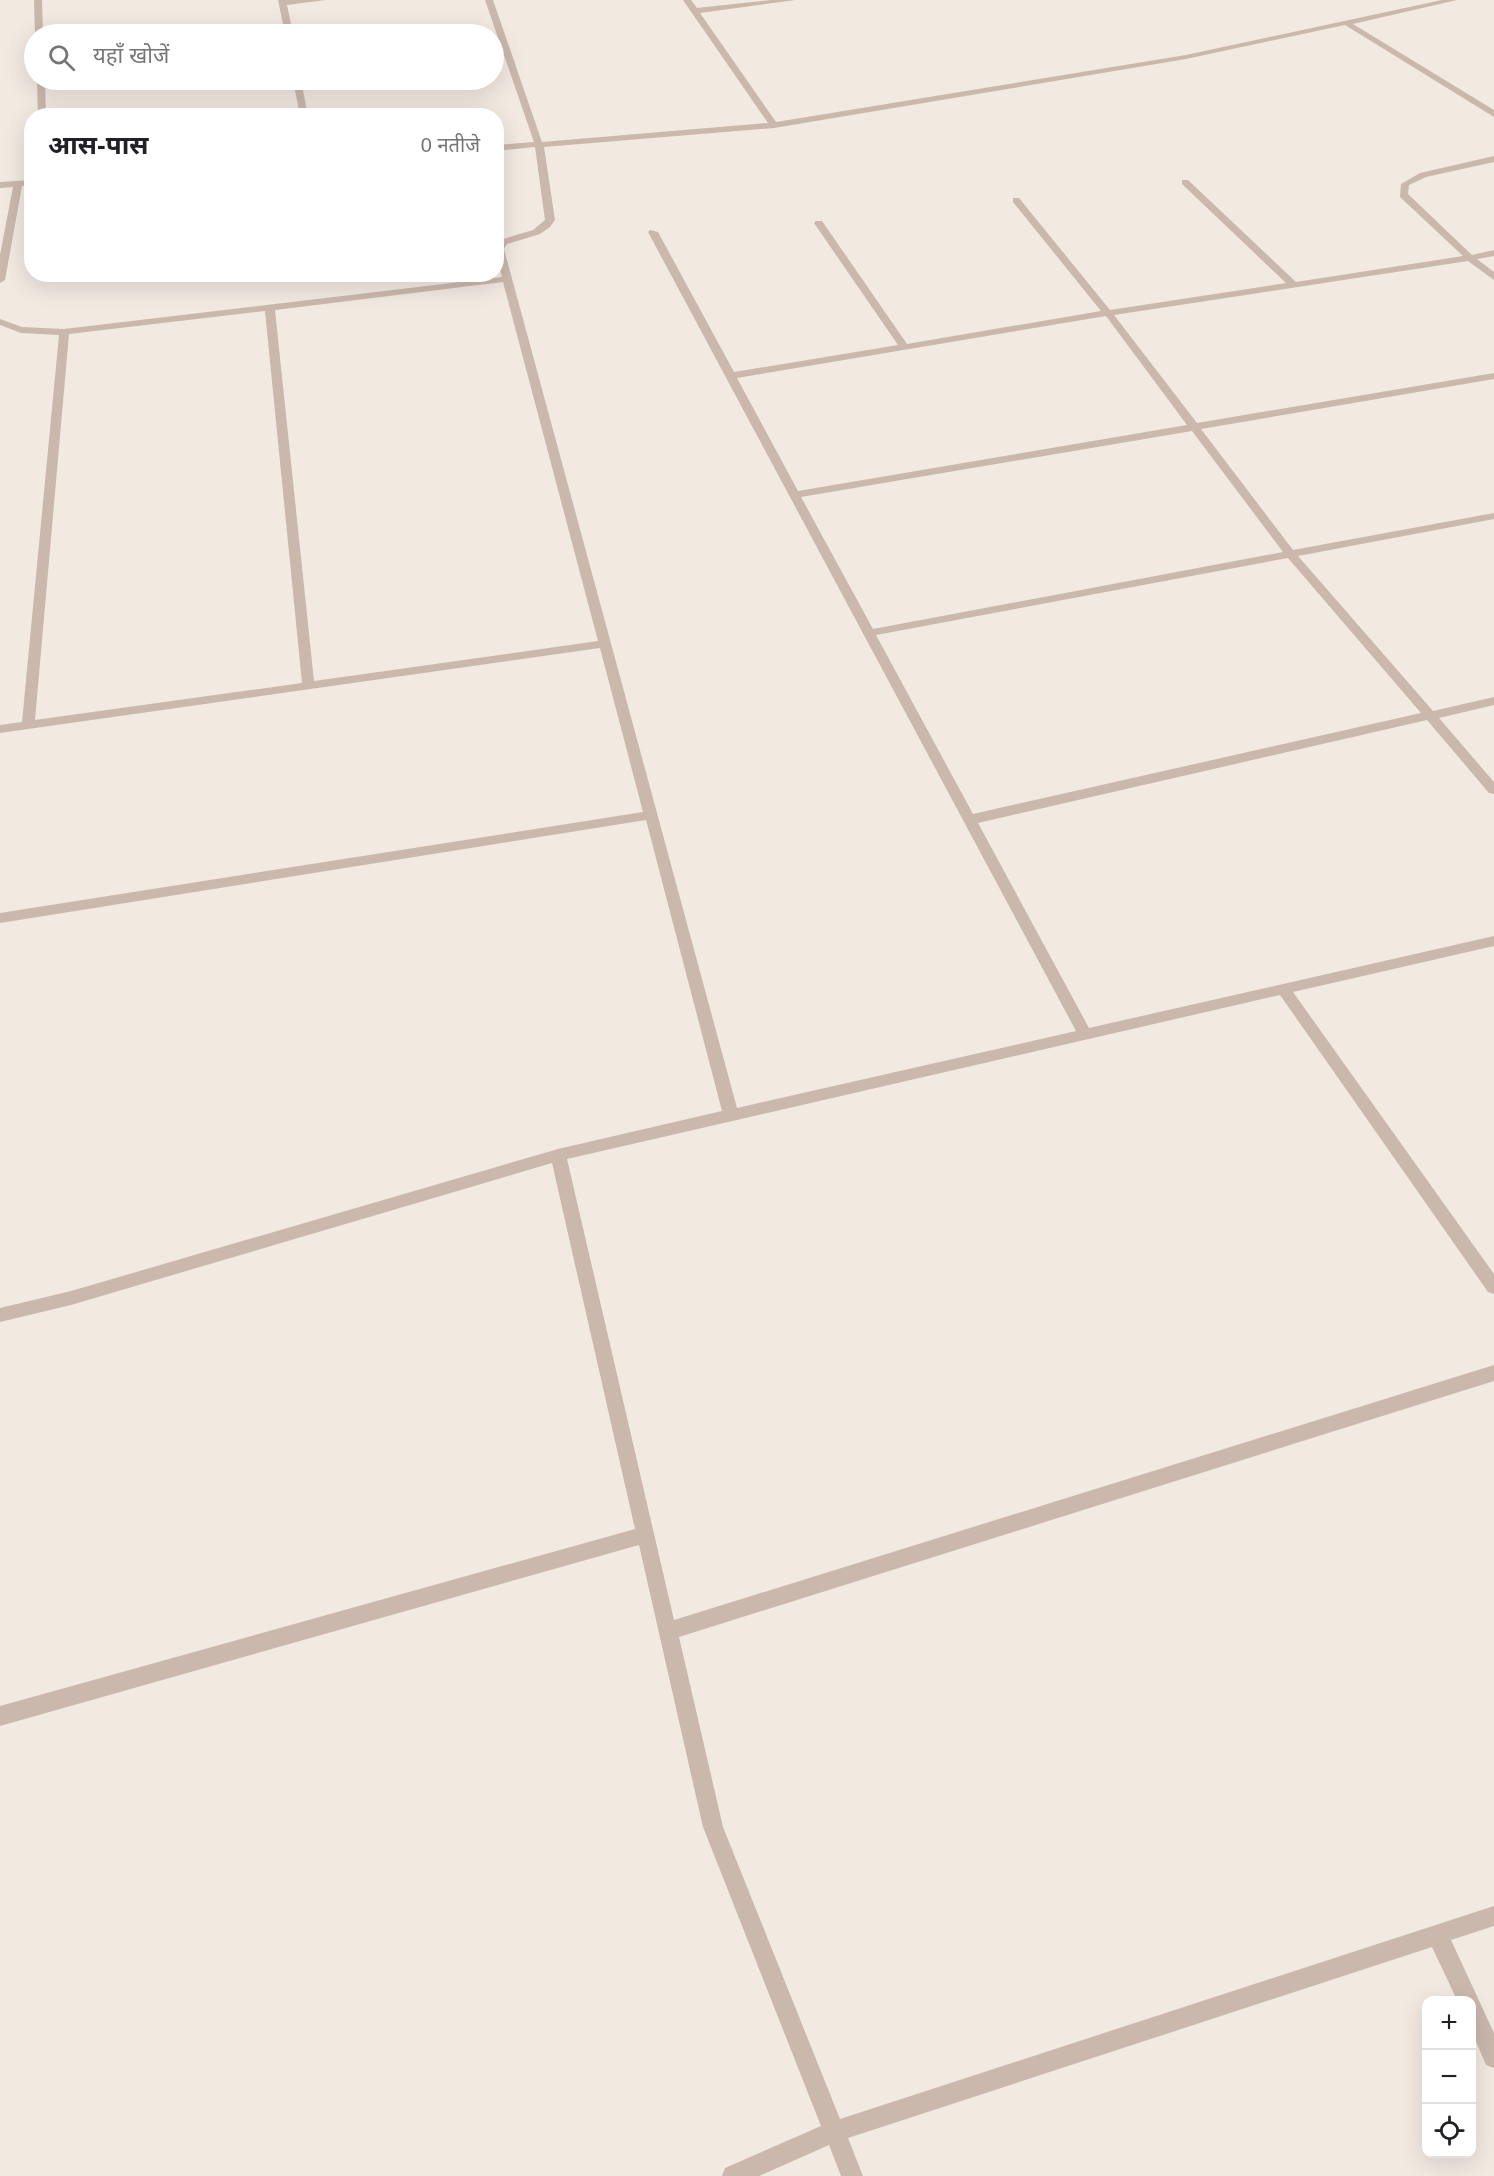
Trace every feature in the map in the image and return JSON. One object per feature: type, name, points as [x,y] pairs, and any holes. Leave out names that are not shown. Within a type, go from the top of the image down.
[{"type":"street","points":[[38,0],[39,24]]},
{"type":"street","points":[[287,24],[283,2],[322,0]]},
{"type":"street","points":[[489,0],[497,24]]},
{"type":"street","points":[[687,0],[774,125]]},
{"type":"street","points":[[694,11],[791,0]]},
{"type":"street","points":[[504,147],[774,125],[1186,57],[1453,0]]},
{"type":"street","points":[[1347,23],[1494,114]]},
{"type":"street","points":[[504,44],[539,145],[550,220],[547,227],[537,232],[504,242]]},
{"type":"street","points":[[41,90],[42,108]]},
{"type":"street","points":[[299,90],[302,108]]},
{"type":"street","points":[[1494,159],[1423,175],[1405,184],[1403,195],[1470,258],[1494,277]]},
{"type":"street","points":[[1185,182],[1293,284]]},
{"type":"street","points":[[0,280],[18,183]]},
{"type":"street","points":[[0,185],[24,183]]},
{"type":"street","points":[[1016,200],[1108,313],[1291,555],[1494,790]]},
{"type":"street","points":[[819,223],[904,347]]},
{"type":"street","points":[[653,232],[1085,1034]]},
{"type":"street","points":[[730,376],[1108,313],[1494,253]]},
{"type":"street","points":[[504,268],[731,1115]]},
{"type":"street","points":[[0,322],[21,330],[64,332],[483,282]]},
{"type":"street","points":[[270,309],[308,685]]},
{"type":"street","points":[[28,725],[64,332]]},
{"type":"street","points":[[795,495],[1494,376]]},
{"type":"street","points":[[869,633],[1494,516]]},
{"type":"street","points":[[0,729],[604,644]]},
{"type":"street","points":[[969,820],[1494,701]]},
{"type":"street","points":[[0,918],[651,815]]},
{"type":"street","points":[[0,1315],[71,1298],[558,1155],[1494,941]]},
{"type":"street","points":[[1283,989],[1494,1287]]},
{"type":"street","points":[[558,1155],[713,1827],[852,2176]]},
{"type":"street","points":[[668,1631],[1494,1373]]},
{"type":"street","points":[[0,1716],[645,1535]]},
{"type":"street","points":[[733,2176],[836,2131],[1494,1916]]},
{"type":"street","points":[[1438,1936],[1466,1996]]},
{"type":"street","points":[[1476,2018],[1494,2057]]}]
